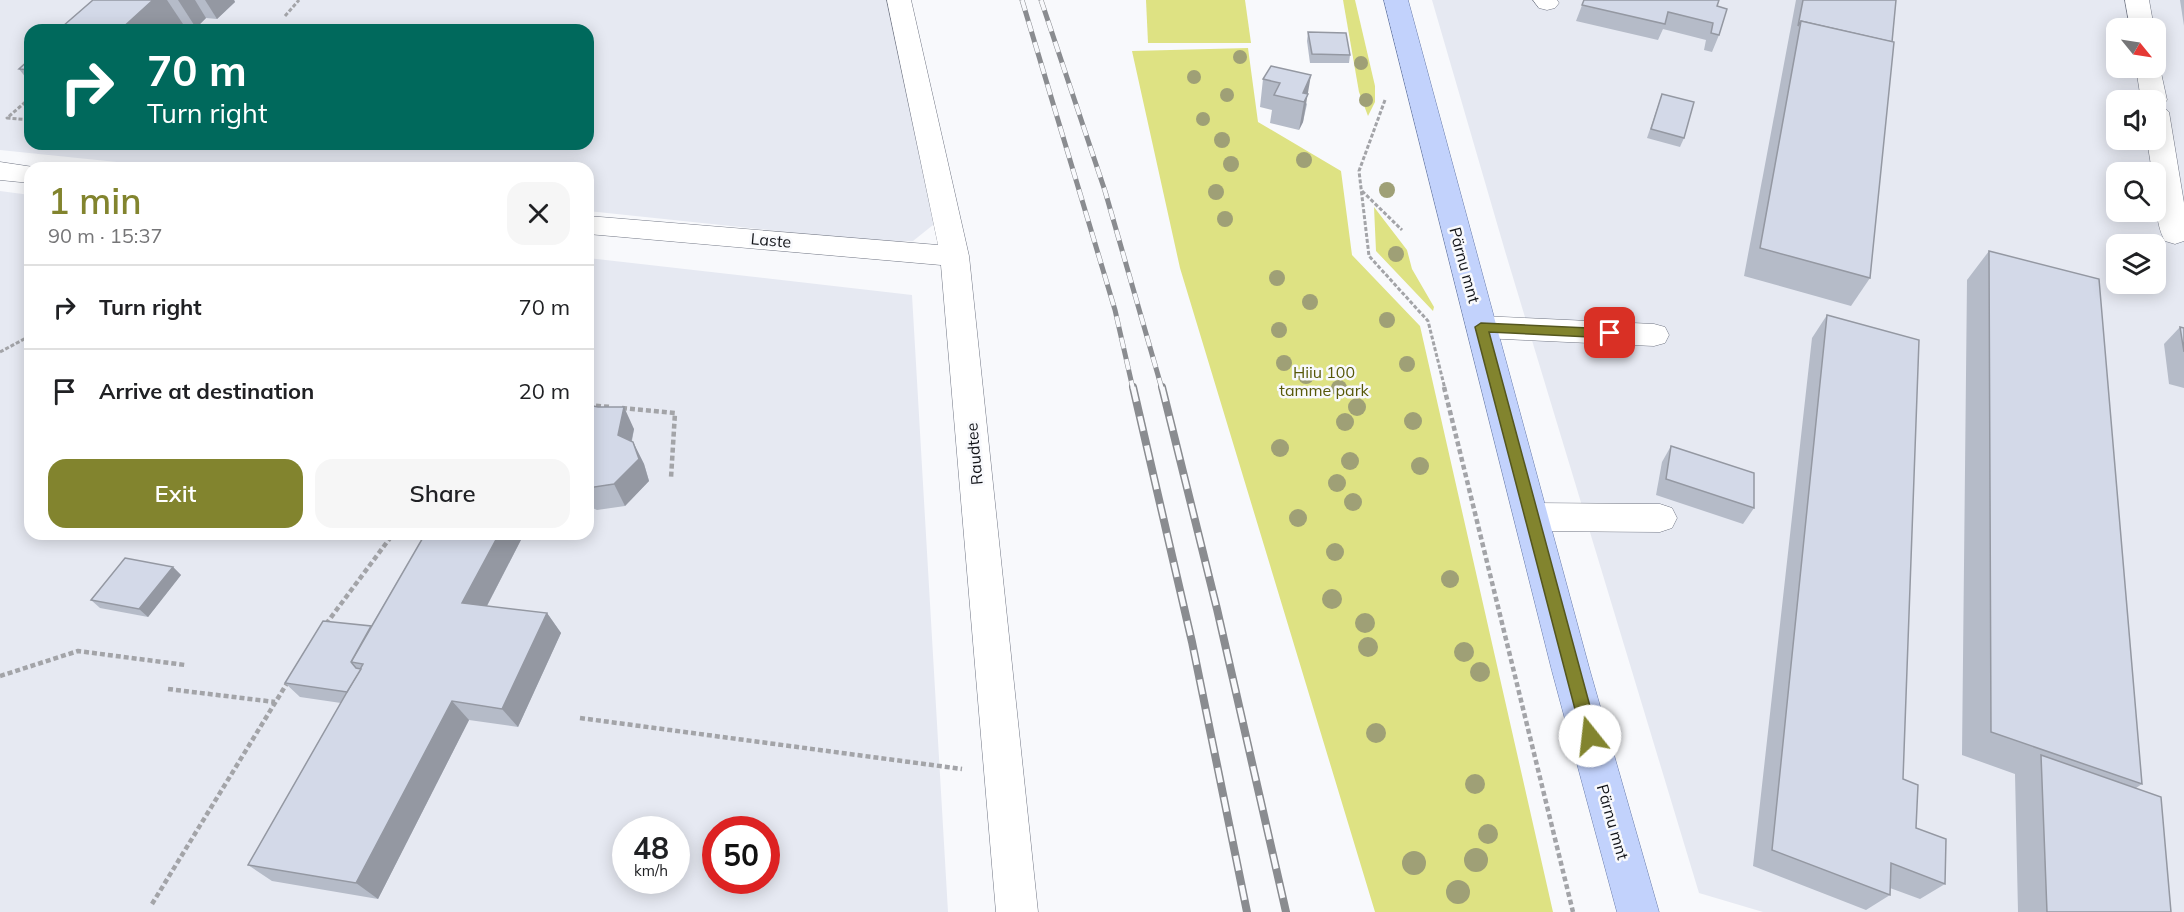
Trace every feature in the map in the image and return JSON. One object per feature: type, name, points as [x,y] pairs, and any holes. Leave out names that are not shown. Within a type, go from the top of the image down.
[{"type":"main road","name":"Pärnu mnt","points":[[1395,0],[1638,912]]},
{"type":"street","name":"Raudtee","points":[[899,0],[955,256],[1017,912]]},
{"type":"street","points":[[2137,0],[2140,18]]},
{"type":"street","points":[[2162,150],[2175,234]]},
{"type":"street","points":[[0,171],[24,173]]},
{"type":"street","name":"Laste","points":[[594,226],[955,256]]},
{"type":"street","points":[[1481,327],[1654,335]]},
{"type":"street","points":[[1531,517],[1660,518]]},
{"type":"path","points":[[285,16],[299,0]]},
{"type":"path","points":[[1386,99],[1359,171],[1369,256],[1428,321],[1573,912]]},
{"type":"path","points":[[24,103],[7,118],[24,119]]},
{"type":"path","points":[[1361,191],[1402,230]]},
{"type":"path","points":[[0,352],[24,339]]},
{"type":"path","points":[[594,406],[675,413],[671,478]]},
{"type":"path","points":[[323,628],[389,540]]},
{"type":"path","points":[[0,675],[78,651],[185,665]]},
{"type":"path","points":[[152,904],[292,675]]},
{"type":"path","points":[[168,689],[275,702]]},
{"type":"path","points":[[580,718],[968,769]]},
{"type":"shaded area","points":[[0,0],[889,0],[935,204],[933,225],[913,241],[884,242],[594,212],[594,162],[117,162],[0,150]]},
{"type":"shaded area","points":[[1432,0],[2184,0],[2184,912],[1763,912],[1699,893],[1505,251]]},
{"type":"shaded area","points":[[0,191],[24,194],[24,540],[594,540],[594,259],[912,295],[948,912],[0,912]]},
{"type":"green space","points":[[1146,0],[1245,0],[1251,43],[1148,43]]},
{"type":"green space","points":[[1343,0],[1355,0],[1375,86],[1375,102],[1368,116],[1359,92]]},
{"type":"green space","name":"Hiiu 100 tamme park","points":[[1248,48],[1258,122],[1341,171],[1352,255],[1420,326],[1553,912],[1375,912],[1180,268],[1132,51]]},
{"type":"green space","points":[[1374,207],[1407,250],[1412,269],[1434,307],[1433,311],[1376,251]]},
{"type":"building","points":[[93,0],[153,0],[127,24],[65,24]]},
{"type":"building","points":[[1584,0],[1719,0],[1717,6],[1727,9],[1719,35],[1711,33],[1713,23],[1668,12],[1665,24],[1582,5]]},
{"type":"building","points":[[1803,0],[1896,0],[1892,42],[1801,21],[1798,26]]},
{"type":"building","points":[[1801,21],[1894,42],[1870,278],[1760,248]]},
{"type":"building","points":[[1308,32],[1346,33],[1350,55],[1312,54]]},
{"type":"building","points":[[1271,66],[1311,75],[1303,93],[1308,94],[1304,102],[1274,95],[1280,83],[1263,79]]},
{"type":"building","points":[[1662,94],[1694,102],[1684,138],[1651,129]]},
{"type":"building","points":[[1989,251],[2099,279],[2142,784],[1991,732]]},
{"type":"building","points":[[1827,315],[1919,340],[1903,779],[1918,785],[1916,828],[1946,839],[1945,884],[1891,863],[1890,895],[1772,850]]},
{"type":"building","points":[[2180,327],[2184,328],[2184,352]]},
{"type":"building","points":[[594,406],[624,407],[618,435],[633,442],[639,459],[614,484],[594,487]]},
{"type":"building","points":[[1671,446],[1754,473],[1754,508],[1666,479]]},
{"type":"building","points":[[422,540],[496,540],[462,603],[547,613],[502,709],[452,701],[356,883],[248,865],[363,664],[351,662]]},
{"type":"building","points":[[125,558],[173,567],[139,609],[91,600]]},
{"type":"building","points":[[323,621],[371,626],[351,662],[356,668],[361,669],[347,692],[285,683]]},
{"type":"building","points":[[2041,755],[2161,797],[2171,912],[2047,912]]},
{"type":"railway","points":[[1022,0],[1115,310],[1133,389]]},
{"type":"railway","points":[[1041,0],[1105,191],[1162,389]]},
{"type":"railway","points":[[1133,387],[1192,642],[1247,912]]},
{"type":"railway","points":[[1162,387],[1217,609],[1286,912]]},
{"type":"route","points":[[1590,736],[1481,327],[1610,333]]}]
